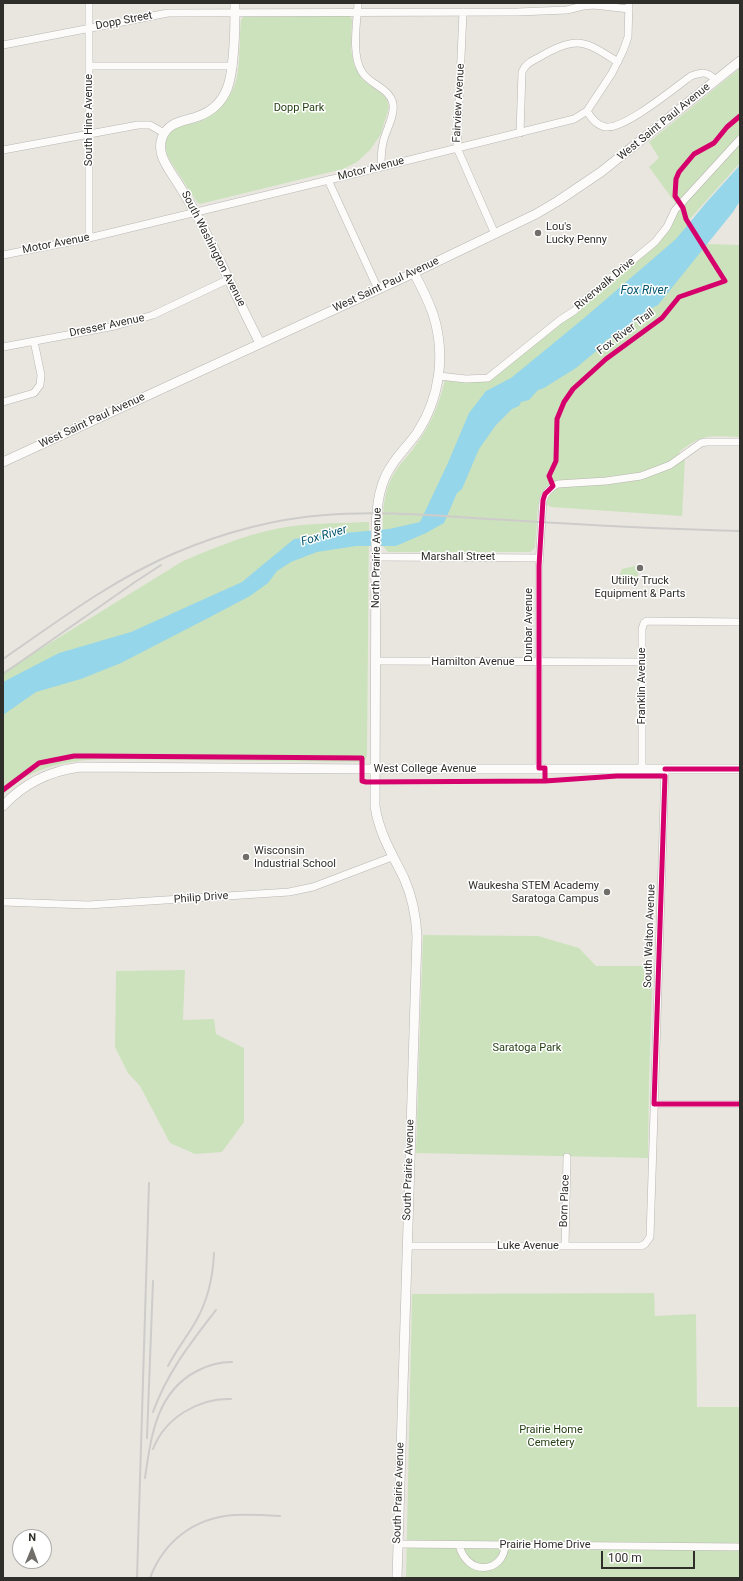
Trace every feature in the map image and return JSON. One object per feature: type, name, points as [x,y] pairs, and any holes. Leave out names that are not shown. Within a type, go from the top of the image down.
[{"type":"street","name":"South Hine Avenue","points":[[89,3],[89,238]]},
{"type":"street","points":[[358,3],[356,51],[358,64],[365,76],[390,96],[393,104],[392,115],[383,142],[381,167]]},
{"type":"street","name":"Dopp Street","points":[[3,45],[168,13],[235,8],[358,12],[463,12],[566,10],[594,5],[629,6]]},
{"type":"street","points":[[629,6],[628,37],[618,62],[587,111],[591,118],[600,126],[612,127],[630,119],[691,76],[702,72],[707,73],[716,80]]},
{"type":"street","points":[[3,150],[89,133],[144,125],[155,127],[164,133],[176,122],[200,116],[217,104],[228,87],[233,66],[235,8]]},
{"type":"street","name":"Fairview Avenue","points":[[463,12],[457,148],[495,234]]},
{"type":"street","points":[[520,133],[522,72],[525,64],[559,46],[576,43],[595,47],[618,62]]},
{"type":"street","name":"West Saint Paul Avenue","points":[[3,462],[378,289],[536,214],[591,179],[740,61]]},
{"type":"street","points":[[89,66],[233,66]]},
{"type":"street","name":"Motor Avenue","points":[[3,255],[89,238],[520,133],[574,119],[587,111]]},
{"type":"street","name":"South Washington Avenue","points":[[164,133],[160,146],[162,157],[195,211],[260,343]]},
{"type":"street","name":"Riverwalk Drive","points":[[439,376],[474,380],[488,378],[560,320],[574,311],[586,299],[655,242],[680,204],[740,139]]},
{"type":"street","points":[[328,180],[378,289]]},
{"type":"street","name":"North Prairie Avenue","points":[[374,769],[377,504],[385,478],[394,462],[424,422],[432,404],[439,376],[440,349],[436,326],[432,313],[414,272]]},
{"type":"street","name":"Dresser Avenue","points":[[3,347],[115,326],[153,315],[228,279]]},
{"type":"street","points":[[3,402],[34,393],[40,385],[41,375],[34,340]]},
{"type":"street","name":"Dunbar Avenue","points":[[539,768],[540,558],[543,500],[545,494],[553,486],[565,483],[606,481],[641,476],[670,466],[701,443],[740,442]]},
{"type":"street","name":"Marshall Street","points":[[376,552],[540,558]]},
{"type":"street","name":"Franklin Avenue","points":[[642,768],[643,625],[648,621],[740,622]]},
{"type":"street","name":"Hamilton Avenue","points":[[375,662],[642,662]]},
{"type":"street","name":"West College Avenue","points":[[3,806],[20,790],[36,780],[51,774],[80,767],[740,769]]},
{"type":"street","name":"South Prairie Avenue","points":[[374,769],[374,797],[377,819],[383,839],[404,879],[411,896],[416,927],[397,1578]]},
{"type":"street","name":"South Walton Avenue","points":[[648,1241],[650,1237],[665,769]]},
{"type":"street","name":"Philip Drive","points":[[3,902],[88,905],[288,892],[313,887],[392,857]]},
{"type":"street","points":[[654,1104],[740,1104]]},
{"type":"street","name":"Born Place","points":[[565,1246],[567,1157]]},
{"type":"street","name":"Luke Avenue","points":[[407,1246],[642,1246],[648,1241]]},
{"type":"street","name":"Prairie Home Drive","points":[[398,1544],[740,1547]]},
{"type":"street","points":[[459,1545],[468,1562],[481,1567],[494,1564],[500,1559],[505,1549],[505,1545]]},
{"type":"green space","name":"Dopp Park","points":[[244,16],[349,16],[352,19],[351,49],[354,65],[362,79],[386,97],[389,107],[381,134],[370,150],[357,162],[343,169],[200,204],[197,202],[169,159],[166,150],[166,141],[168,135],[176,128],[198,122],[212,114],[224,103],[230,94],[236,82],[241,20]]},
{"type":"green space","points":[[740,68],[740,163],[689,220],[707,244],[740,245],[740,437],[708,437],[687,446],[679,452],[685,459],[682,516],[551,507],[538,504],[535,548],[530,552],[388,552],[383,546],[383,511],[388,485],[397,469],[419,441],[429,425],[440,399],[445,380],[475,382],[486,381],[565,319],[578,312],[586,302],[643,256],[679,208],[649,167],[659,158],[649,142]]},
{"type":"green space","points":[[369,522],[367,756],[365,760],[360,762],[107,759],[78,761],[51,766],[38,771],[14,785],[3,795],[3,672],[183,561],[196,555],[237,540],[279,528],[312,524]]},
{"type":"green space","points":[[635,566],[638,569],[638,579],[635,582],[625,582],[625,579],[621,579],[620,573],[622,569]]},
{"type":"green space","name":"Saratoga Park","points":[[423,935],[538,936],[579,948],[596,966],[653,966],[648,1158],[416,1153]]},
{"type":"green space","points":[[185,970],[183,1020],[214,1019],[216,1034],[244,1048],[244,1122],[222,1152],[195,1154],[170,1143],[140,1086],[128,1073],[115,1047],[116,971]]},
{"type":"green space","name":"Prairie Home Cemetery","points":[[654,1293],[655,1316],[696,1314],[697,1407],[740,1407],[740,1578],[406,1578],[412,1294]]},
{"type":"water","name":"Fox River","points":[[740,165],[740,201],[733,212],[658,305],[648,310],[615,336],[606,340],[601,347],[576,368],[544,388],[538,390],[529,400],[521,402],[519,406],[512,409],[496,425],[479,449],[462,489],[457,493],[444,523],[426,533],[396,546],[356,546],[317,552],[291,562],[277,571],[268,583],[250,596],[121,663],[81,679],[36,692],[3,715],[3,682],[59,653],[131,632],[242,582],[294,539],[389,529],[420,522],[447,465],[469,413],[486,391],[511,378],[583,319],[676,239]]},
{"type":"railway","points":[[3,659],[107,588],[152,564],[175,553],[229,533],[286,520],[325,515],[370,513],[624,527],[740,531]]},
{"type":"railway","points":[[3,674],[161,565]]},
{"type":"railway","points":[[137,1578],[149,1183]]},
{"type":"railway","points":[[168,1366],[174,1354],[189,1333],[204,1305],[211,1280],[214,1253]]},
{"type":"railway","points":[[147,1438],[153,1281]]},
{"type":"railway","points":[[153,1412],[159,1397],[180,1358],[216,1310]]},
{"type":"railway","points":[[145,1478],[153,1432],[164,1403],[172,1391],[183,1380],[201,1369],[218,1363],[232,1362]]},
{"type":"railway","points":[[153,1449],[158,1438],[166,1428],[174,1419],[184,1412],[207,1402],[231,1399]]},
{"type":"railway","points":[[150,1578],[163,1553],[182,1534],[194,1526],[219,1517],[234,1515],[280,1516]]},
{"type":"cycle path","name":"Fox River Trail","points":[[545,781],[545,768],[539,768],[539,566],[543,500],[545,494],[553,486],[549,476],[556,461],[557,419],[564,402],[573,389],[606,359],[662,318],[679,297],[725,281],[686,219],[683,208],[675,196],[676,179],[679,172],[694,154],[714,143],[727,127],[740,116]]},
{"type":"cycle path","points":[[3,790],[39,763],[74,756],[362,758],[362,781],[366,782],[545,781],[617,776],[665,776],[654,1104],[740,1104]]},
{"type":"cycle path","points":[[665,769],[740,769]]},
{"type":"place","name":"Lou's Lucky Penny","points":[[538,233]]},
{"type":"place","name":"Utility Truck Equipment & Parts","points":[[640,568]]},
{"type":"place","name":"Wisconsin Industrial School","points":[[246,857]]},
{"type":"place","name":"Waukesha STEM Academy Saratoga Campus","points":[[607,892]]}]
